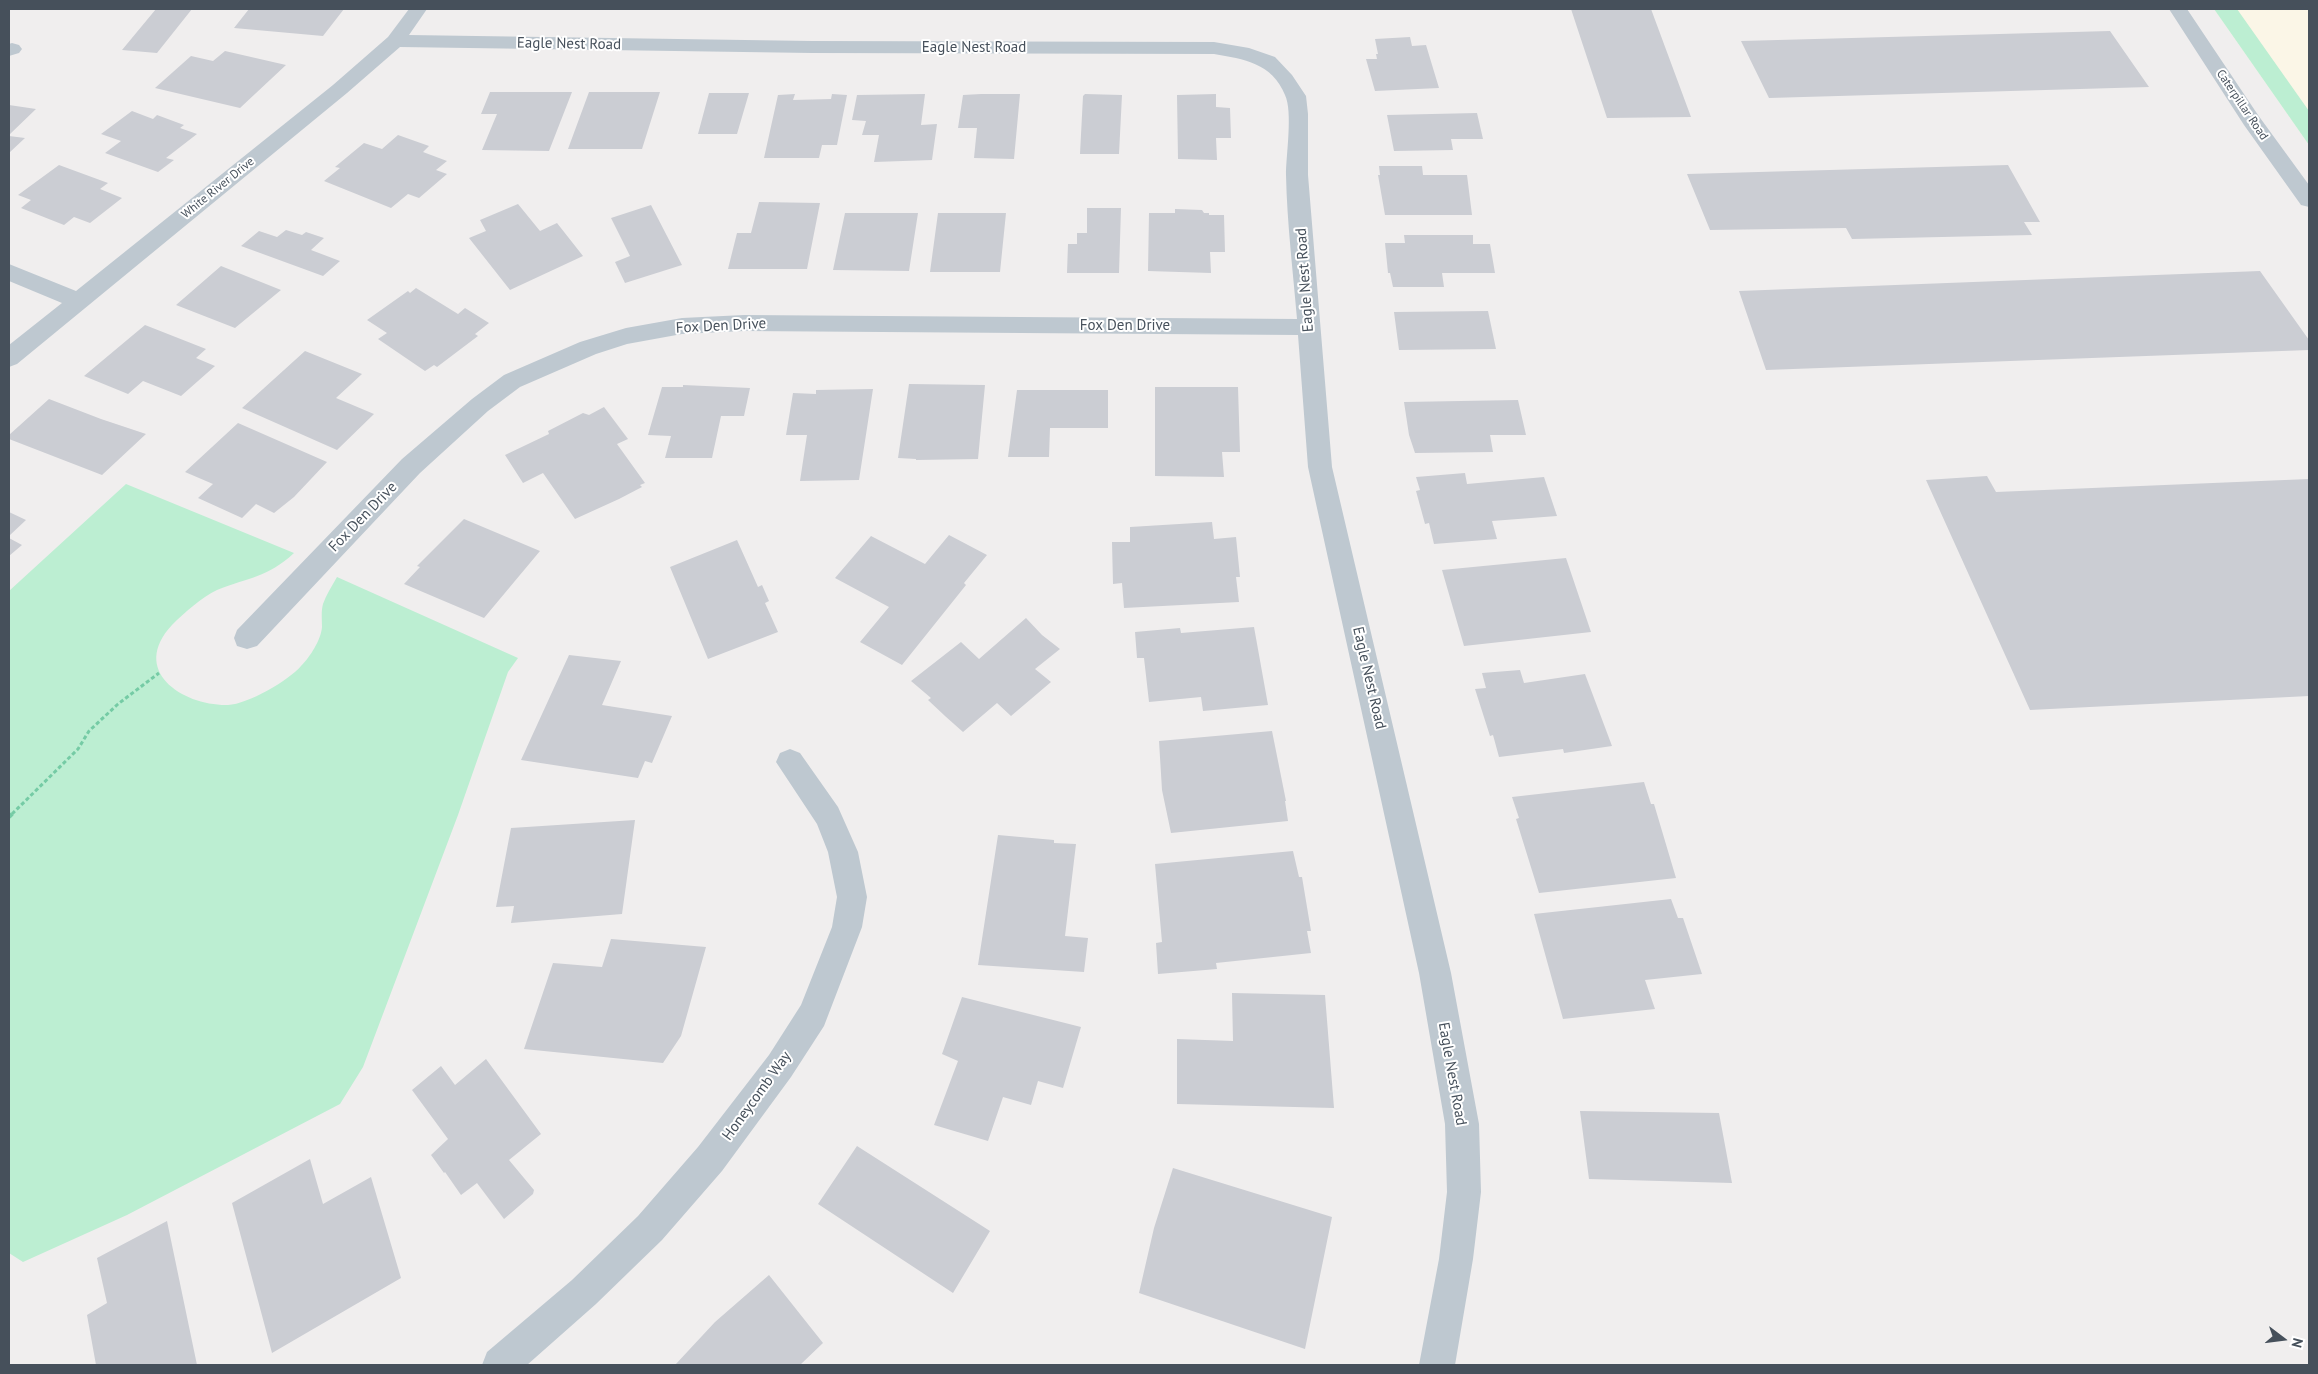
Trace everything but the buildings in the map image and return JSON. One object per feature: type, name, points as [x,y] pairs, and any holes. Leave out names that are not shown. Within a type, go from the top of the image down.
[{"type":"street","name":"White River Drive","points":[[9,358],[340,89],[395,40],[418,9]]},
{"type":"street","name":"Caterpillar Road","points":[[2178,9],[2251,120],[2309,200]]},
{"type":"street","name":"Eagle Nest Road","points":[[395,40],[812,47],[1214,48],[1249,54],[1268,61],[1286,79],[1296,96],[1298,114],[1297,175],[1320,467],[1400,813],[1434,973],[1462,1124],[1464,1192],[1456,1259],[1442,1352],[1438,1365]]},
{"type":"street","points":[[9,272],[79,301]]},
{"type":"street","name":"Fox Den Drive","points":[[247,638],[411,466],[480,405],[512,381],[588,348],[626,336],[682,326],[744,323],[1308,327]]},
{"type":"street","name":"Honeycomb Way","points":[[500,1365],[584,1292],[650,1228],[710,1159],[780,1066],[813,1015],[844,935],[852,897],[843,852],[828,816],[790,762]]},
{"type":"path","points":[[9,816],[78,749],[95,726],[118,704],[159,672]]},
{"type":"shaded area","points":[[2214,9],[2309,9],[2309,145]]},
{"type":"green space","points":[[2214,9],[2237,9],[2309,111],[2309,145]]},
{"type":"green space","points":[[126,484],[294,553],[275,568],[217,590],[205,597],[172,625],[160,642],[156,657],[159,671],[167,683],[179,692],[194,699],[211,704],[236,704],[267,691],[295,672],[308,658],[317,643],[322,627],[323,604],[337,577],[518,658],[508,672],[458,815],[363,1067],[340,1104],[127,1215],[23,1262],[9,1253],[9,591]]}]
